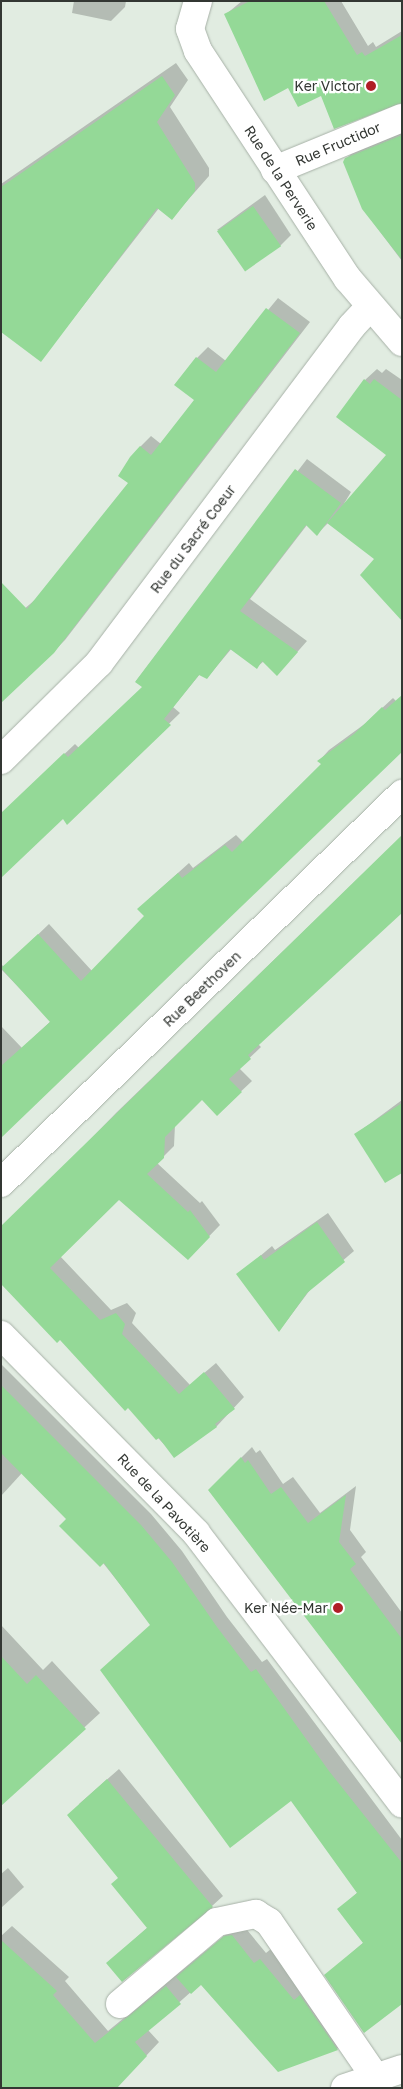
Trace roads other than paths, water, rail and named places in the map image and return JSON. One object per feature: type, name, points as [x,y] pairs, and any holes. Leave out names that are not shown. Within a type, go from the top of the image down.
[{"type":"street","name":"Rue de la Perverie","points":[[198,1],[190,29],[193,42],[275,170],[370,307],[402,342]]},
{"type":"street","name":"Rue Fructidor","points":[[275,170],[402,118]]},
{"type":"street","name":"Rue du Sacré Coeur","points":[[1,760],[99,663],[352,326],[370,307]]},
{"type":"street","name":"Rue Beethoven","points":[[1,1183],[402,794]]},
{"type":"street","name":"Rue de la Pavotière","points":[[1,1335],[196,1533],[402,1803]]},
{"type":"street","points":[[120,2004],[216,1922],[256,1914],[269,1922],[376,2078]]},
{"type":"street","points":[[345,2088],[402,2069]]},
{"type":"place","name":"Ker Victor","points":[[371,86]]},
{"type":"place","name":"Ker Née-Mar","points":[[338,1608]]}]
